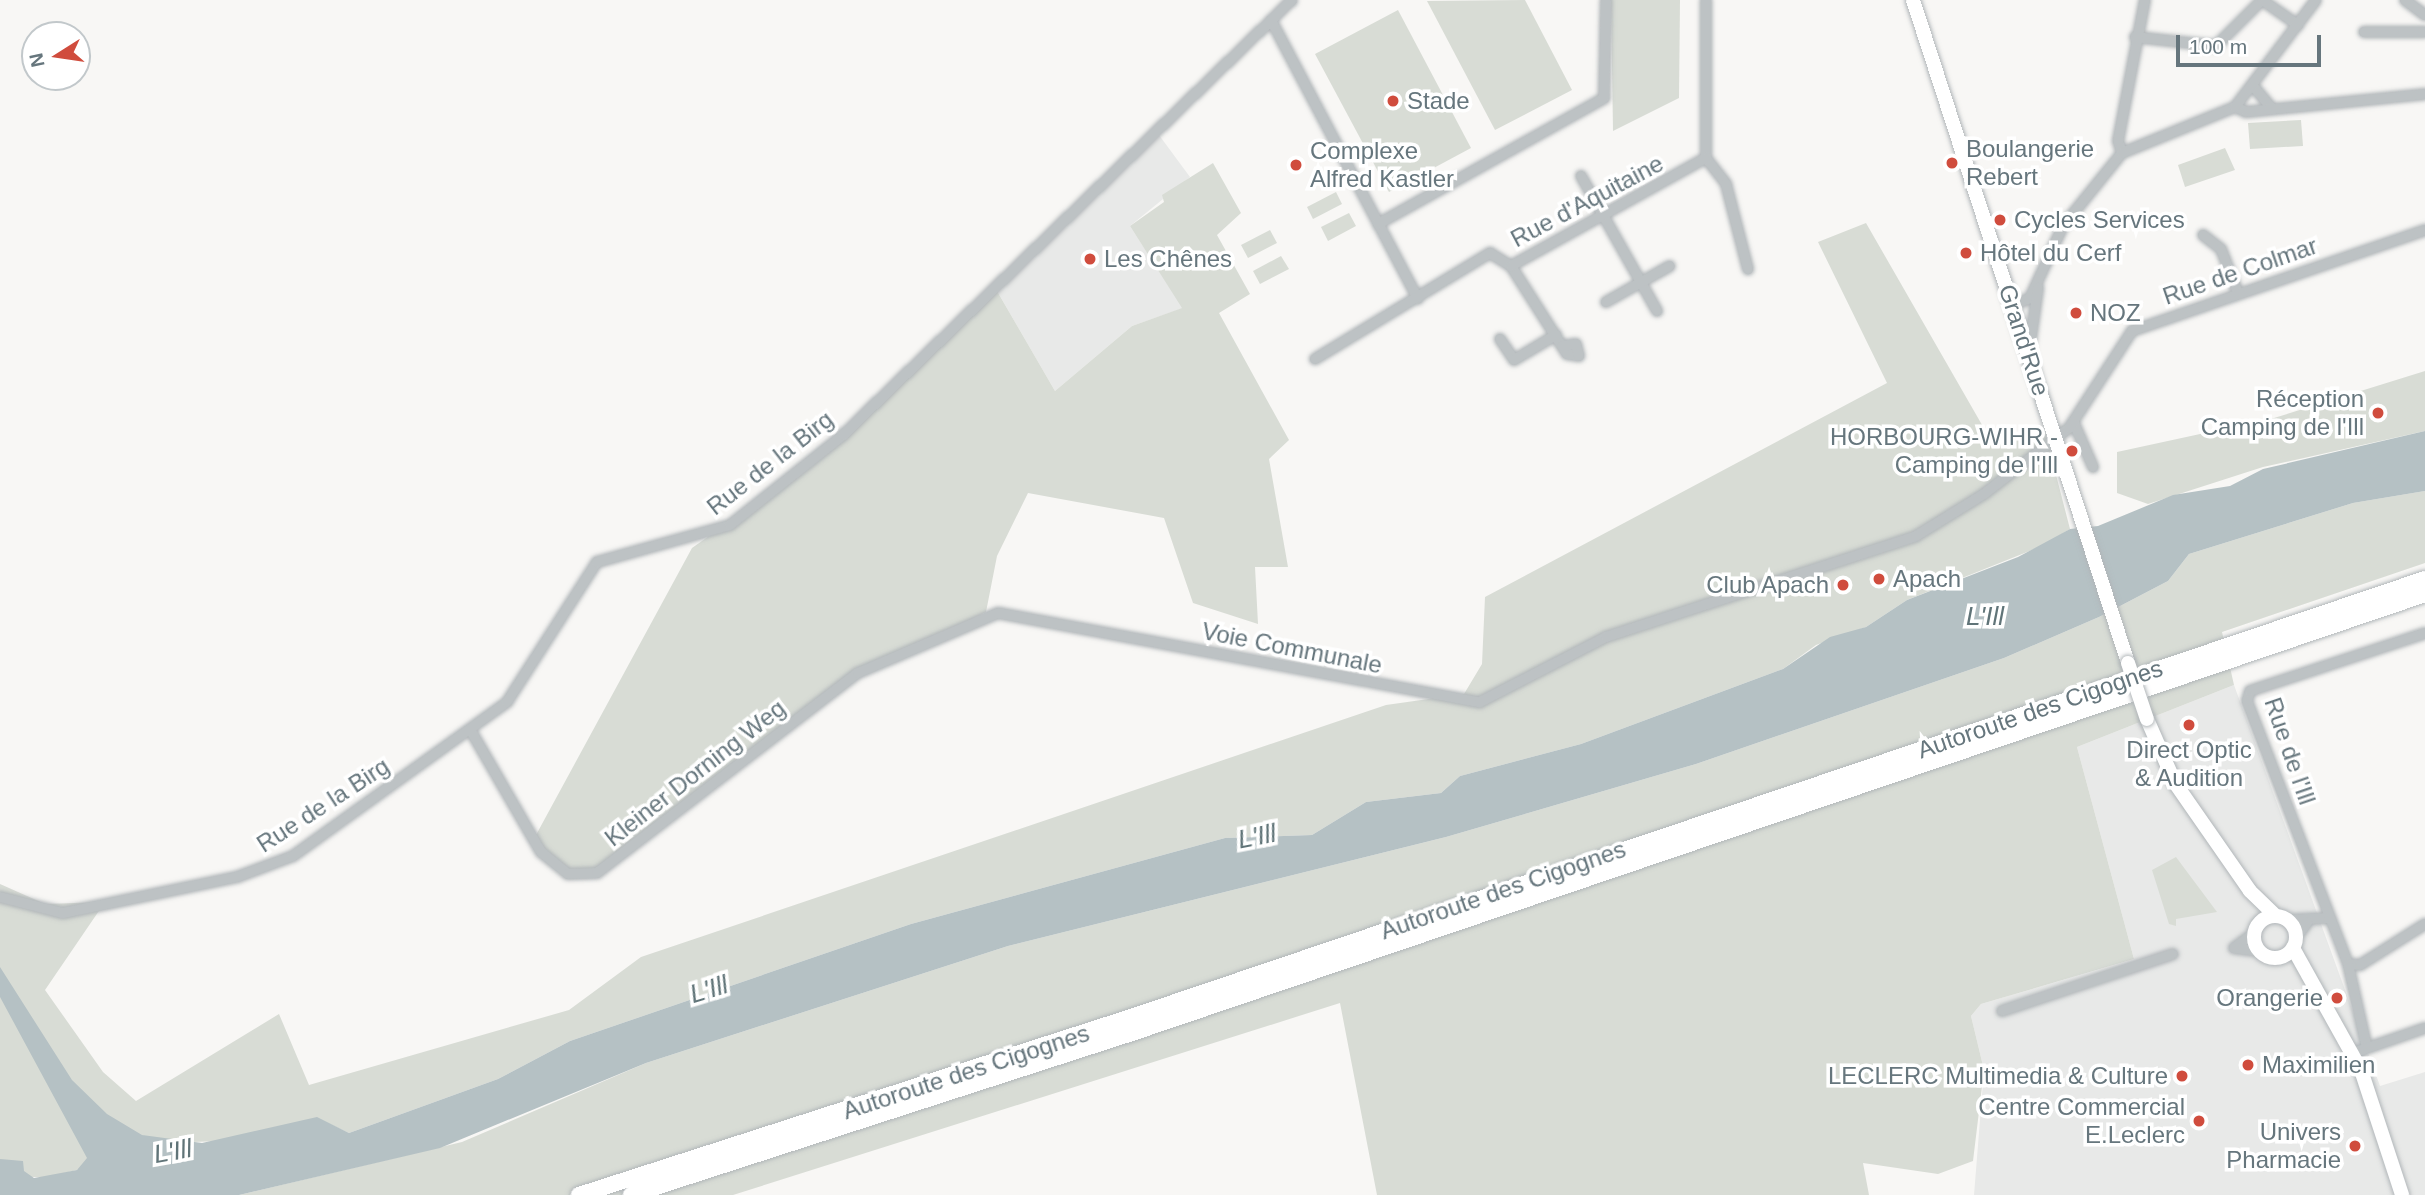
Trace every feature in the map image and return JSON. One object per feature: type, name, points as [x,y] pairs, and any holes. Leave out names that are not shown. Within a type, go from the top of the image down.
[{"type":"highway","name":"Autoroute des Cigognes","points":[[579,1195],[1131,1017],[2425,579]]},
{"type":"highway","name":"Autoroute des Cigognes","points":[[631,1195],[1109,1040],[2425,594]]},
{"type":"main road","name":"Grand'Rue","points":[[1913,0],[2147,719],[2175,783],[2250,891]]},
{"type":"main road","points":[[2250,891],[2282,918],[2311,978],[2353,1053],[2402,1195]]},
{"type":"main road","points":[[2250,891],[2258,951],[2277,958],[2311,978]]},
{"type":"main road","points":[[2255,930],[2282,918]]},
{"type":"main road","points":[[2277,958],[2294,943]]},
{"type":"street","name":"Rue de la Birg","points":[[0,897],[63,913],[268,869],[471,731],[522,685],[589,568],[614,554],[706,536],[744,516],[867,413],[1292,0]]},
{"type":"street","points":[[1378,224],[1604,98],[1606,0]]},
{"type":"street","points":[[1706,0],[1706,159],[1726,184],[1748,268]]},
{"type":"street","points":[[2122,153],[2118,141],[2134,37],[2145,0]]},
{"type":"street","points":[[2134,37],[2216,46],[2262,0],[2298,24]]},
{"type":"street","points":[[2235,107],[2254,86],[2316,0]]},
{"type":"street","points":[[2405,0],[2425,15]]},
{"type":"street","points":[[1271,20],[1418,299],[1315,359]]},
{"type":"street","points":[[2364,32],[2425,32]]},
{"type":"street","points":[[2254,86],[2271,107]]},
{"type":"street","points":[[2014,312],[2030,298],[2038,285],[2063,226],[2122,153],[2235,107],[2271,107],[2425,94]]},
{"type":"street","name":"Rue d'Aquitaine","points":[[1418,299],[1490,253],[1511,266],[1706,159]]},
{"type":"street","points":[[1581,176],[1637,284],[1657,312]]},
{"type":"street","name":"Rue de Colmar","points":[[1685,611],[1916,536],[1984,494],[2055,434],[2074,423],[2132,331],[2425,230]]},
{"type":"street","points":[[2203,235],[2221,249],[2238,293]]},
{"type":"street","points":[[1511,266],[1562,346]]},
{"type":"street","points":[[1606,302],[1670,266]]},
{"type":"street","points":[[2029,356],[2038,285]]},
{"type":"street","points":[[2014,312],[2031,313],[2037,299]]},
{"type":"street","points":[[1500,339],[1514,360],[1556,335]]},
{"type":"street","points":[[2074,423],[2093,467]]},
{"type":"street","name":"Voie Communale","points":[[998,613],[1461,702],[1480,702],[1571,659],[1606,637],[1685,611]]},
{"type":"street","name":"Kleiner Dorning Weg","points":[[471,731],[541,852],[568,874],[597,873],[858,673],[998,613]]},
{"type":"street","name":"Rue de l'Ill","points":[[2367,1048],[2347,964],[2247,701],[2250,691],[2425,633]]},
{"type":"street","points":[[2282,918],[2307,923],[2328,918]]},
{"type":"street","points":[[2294,943],[2307,923]]},
{"type":"street","points":[[2347,964],[2360,965],[2425,924]]},
{"type":"street","points":[[2255,930],[2234,948],[2258,951]]},
{"type":"street","points":[[2002,1011],[2173,954]]},
{"type":"street","points":[[2353,1053],[2425,1028]]},
{"type":"shaded area","name":"Stade","points":[[1525,0],[1572,90],[1495,130],[1427,1]]},
{"type":"shaded area","points":[[1611,0],[1680,0],[1679,98],[1613,131]]},
{"type":"shaded area","name":"Stade","points":[[1398,10],[1471,148],[1389,192],[1315,54]]},
{"type":"shaded area","points":[[2301,120],[2303,146],[2250,149],[2248,123]]},
{"type":"shaded area","name":"Les Chênes","points":[[1159,135],[1190,177],[1130,226],[1183,308],[1132,326],[1055,391],[997,291]]},
{"type":"shaded area","points":[[2225,148],[2235,170],[2185,187],[2178,165]]},
{"type":"shaded area","points":[[1213,163],[1241,213],[1217,235],[1250,294],[1219,313],[1289,440],[1269,459],[1288,567],[1255,567],[1258,624],[1193,603],[1164,518],[1028,493],[997,556],[986,612],[855,678],[604,869],[561,874],[536,835],[692,548],[820,458],[997,291],[1055,391],[1132,326],[1182,308],[1130,226],[1164,202],[1162,195]]},
{"type":"shaded area","points":[[1336,192],[1342,204],[1313,219],[1307,207]]},
{"type":"shaded area","points":[[1349,213],[1356,226],[1328,241],[1321,227]]},
{"type":"shaded area","points":[[1866,223],[1993,444],[2045,432],[2070,529],[2042,546],[1907,600],[1866,627],[1816,645],[1783,669],[1581,744],[1460,776],[1441,793],[1366,802],[1312,835],[1225,838],[911,924],[570,1041],[498,1079],[349,1133],[317,1118],[220,1141],[166,1143],[141,1135],[77,1170],[47,1177],[29,1177],[0,1159],[0,884],[45,904],[105,902],[45,990],[103,1072],[136,1101],[279,1014],[309,1085],[569,1010],[641,957],[1386,705],[1464,694],[1482,664],[1485,597],[1887,383],[1818,242]]},
{"type":"shaded area","points":[[1270,230],[1277,243],[1248,258],[1241,245]]},
{"type":"shaded area","points":[[1281,256],[1289,269],[1260,284],[1253,271]]},
{"type":"shaded area","points":[[2425,371],[2425,431],[2263,467],[2148,504],[2117,493],[2117,452],[2274,418]]},
{"type":"shaded area","points":[[2425,491],[2425,563],[2222,632],[2234,685],[2077,747],[2134,959],[1981,1004],[1971,1016],[1984,1070],[1973,1161],[1938,1174],[1863,1163],[1869,1195],[1377,1195],[1340,1003],[733,1195],[239,1195],[462,1142],[646,1063],[1008,946],[1446,837],[1696,764],[2004,658],[2099,617],[2168,581],[2189,554],[2353,503]]},
{"type":"shaded area","points":[[2234,685],[2380,1086],[2425,1072],[2425,1195],[1974,1195],[1984,1070],[1971,1016],[1981,1004],[2134,959],[2077,747]]},
{"type":"shaded area","points":[[2176,857],[2217,912],[2176,919],[2176,926],[2169,924],[2152,870]]},
{"type":"water","name":"L'Ill","points":[[2425,431],[2425,491],[2353,503],[2189,554],[2168,581],[2099,617],[2004,658],[1696,764],[1446,837],[1008,946],[646,1063],[440,1148],[239,1195],[0,1195],[0,1159],[23,1161],[24,1171],[34,1178],[77,1170],[87,1158],[0,997],[0,967],[72,1080],[107,1114],[142,1135],[202,1143],[317,1117],[349,1133],[498,1079],[570,1041],[911,924],[1225,838],[1312,835],[1366,802],[1441,793],[1460,776],[1581,744],[1783,669],[1830,637],[1866,627],[1907,600],[2018,557],[2070,529],[2098,526],[2173,495],[2230,486],[2263,469]]},
{"type":"place","name":"Stade","points":[[1393,101]]},
{"type":"place","name":"Boulangerie Rebert","points":[[1952,163]]},
{"type":"place","name":"Complexe Alfred Kastler","points":[[1296,165]]},
{"type":"place","name":"Cycles Services","points":[[2000,220]]},
{"type":"place","name":"Hôtel du Cerf","points":[[1966,253]]},
{"type":"place","name":"Les Chênes","points":[[1090,259]]},
{"type":"place","name":"NOZ","points":[[2076,313]]},
{"type":"place","name":"Réception Camping de l'Ill","points":[[2378,413]]},
{"type":"place","name":"HORBOURG-WIHR - Camping de l'Ill","points":[[2072,451]]},
{"type":"place","name":"Apach","points":[[1879,579]]},
{"type":"place","name":"Club Apach","points":[[1843,585]]},
{"type":"place","name":"Direct Optic & Audition","points":[[2189,725]]},
{"type":"place","name":"Orangerie","points":[[2337,998]]},
{"type":"place","name":"Maximilien","points":[[2248,1065]]},
{"type":"place","name":"LECLERC Multimedia & Culture","points":[[2182,1076]]},
{"type":"place","name":"Centre Commercial E.Leclerc","points":[[2199,1121]]},
{"type":"place","name":"Univers Pharmacie","points":[[2355,1146]]}]
